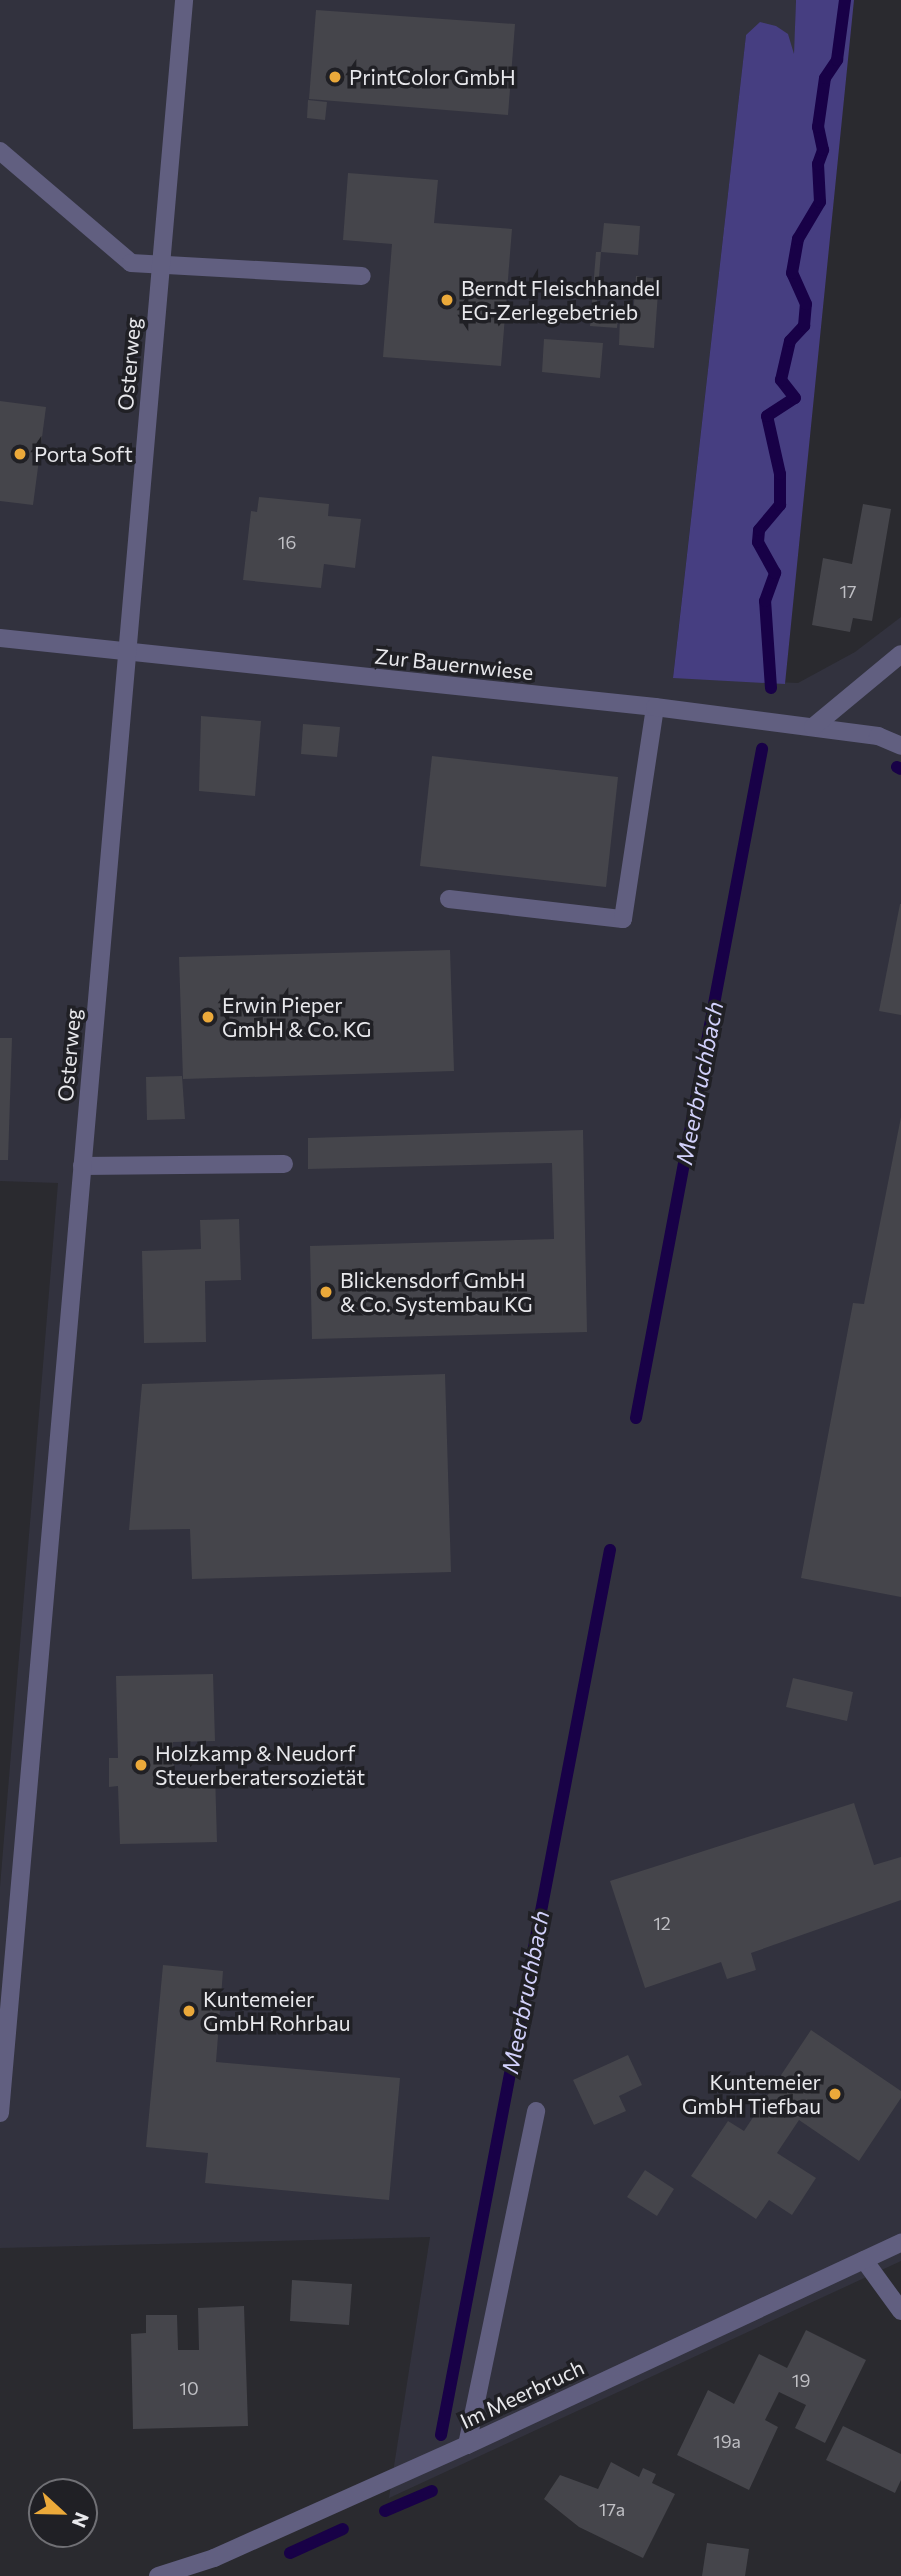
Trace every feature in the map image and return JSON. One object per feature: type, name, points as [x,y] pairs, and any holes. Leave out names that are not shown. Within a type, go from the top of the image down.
[{"type":"street","name":"Osterweg","points":[[0,2113],[3,2042],[184,0]]},
{"type":"street","points":[[0,151],[131,263],[362,276]]},
{"type":"street","name":"Zur Bauernwiese","points":[[0,638],[127,655],[655,707],[878,736],[901,746]]},
{"type":"street","points":[[813,727],[901,654]]},
{"type":"street","points":[[449,900],[624,919],[655,707]]},
{"type":"street","points":[[82,1166],[284,1164]]},
{"type":"street","points":[[467,2445],[536,2111]]},
{"type":"street","name":"Im Meerbruch","points":[[158,2576],[214,2558],[467,2445],[901,2243]]},
{"type":"street","points":[[864,2260],[901,2311]]},
{"type":"shaded area","points":[[0,0],[796,0],[794,76],[746,35],[673,677],[798,683],[855,652],[901,617],[901,2261],[389,2498],[430,2237],[0,2248],[0,1887],[58,1183],[0,1181]]},
{"type":"shaded area","points":[[796,0],[854,0],[785,684],[673,678],[746,35],[760,22],[776,26],[788,34],[794,54]]},
{"type":"building","points":[[316,10],[515,24],[508,115],[309,99]]},
{"type":"building","points":[[308,100],[327,102],[325,120],[307,118]]},
{"type":"building","name":"Berndt Fleischhandel EG-Zerlegebetrieb","points":[[348,173],[438,180],[434,223],[512,229],[501,366],[383,357],[392,244],[343,240]]},
{"type":"building","points":[[604,223],[640,226],[638,255],[601,252]]},
{"type":"building","points":[[596,252],[601,252],[596,315],[618,317],[617,328],[590,326]]},
{"type":"building","points":[[636,276],[659,279],[654,348],[619,345],[620,317],[633,318]]},
{"type":"building","points":[[544,339],[603,343],[600,378],[542,372]]},
{"type":"building","name":"Porta Soft","points":[[0,401],[46,407],[33,505],[0,501]]},
{"type":"building","points":[[259,497],[329,504],[328,516],[361,519],[355,568],[324,564],[321,588],[243,580],[251,511],[257,512]]},
{"type":"building","points":[[863,504],[891,509],[872,621],[853,618],[850,632],[812,625],[823,558],[852,564]]},
{"type":"building","points":[[201,716],[261,721],[255,796],[199,791]]},
{"type":"building","points":[[303,724],[340,727],[337,757],[301,754]]},
{"type":"building","points":[[432,756],[618,777],[606,887],[420,866]]},
{"type":"building","points":[[901,904],[901,1015],[879,1011]]},
{"type":"building","points":[[450,950],[454,1071],[183,1079],[179,957]]},
{"type":"building","points":[[0,1038],[12,1038],[8,1160],[0,1160]]},
{"type":"building","points":[[182,1076],[185,1119],[147,1120],[146,1077]]},
{"type":"building","points":[[901,1117],[901,1597],[801,1578],[853,1303],[864,1304]]},
{"type":"building","points":[[583,1130],[587,1332],[312,1339],[310,1246],[554,1239],[552,1163],[308,1169],[308,1138]]},
{"type":"building","points":[[239,1219],[241,1280],[205,1281],[206,1342],[144,1343],[142,1251],[201,1249],[200,1220]]},
{"type":"building","points":[[445,1374],[451,1572],[192,1579],[190,1529],[129,1530],[142,1384]]},
{"type":"building","name":"Holzkamp & Neudorf Steuerberatersozietät","points":[[213,1674],[215,1741],[173,1742],[174,1773],[215,1772],[217,1842],[120,1844],[118,1786],[109,1787],[109,1758],[118,1758],[116,1676]]},
{"type":"building","points":[[793,1678],[853,1692],[847,1721],[786,1707]]},
{"type":"building","points":[[854,1803],[874,1865],[901,1857],[901,1900],[751,1953],[756,1970],[727,1979],[721,1962],[645,1988],[610,1881]]},
{"type":"building","points":[[163,1965],[223,1971],[216,2062],[400,2078],[389,2200],[205,2183],[208,2153],[146,2147]]},
{"type":"building","points":[[811,2030],[901,2091],[901,2098],[859,2161],[799,2120],[777,2153],[816,2178],[792,2215],[769,2200],[756,2219],[691,2176],[728,2121],[744,2131]]},
{"type":"building","points":[[628,2055],[642,2085],[619,2096],[626,2111],[594,2125],[573,2080]]},
{"type":"building","points":[[645,2170],[674,2189],[657,2216],[627,2197]]},
{"type":"building","points":[[292,2280],[352,2284],[349,2325],[290,2321]]},
{"type":"building","points":[[244,2306],[248,2426],[133,2429],[131,2334],[146,2333],[146,2315],[177,2315],[178,2350],[199,2350],[198,2308]]},
{"type":"building","points":[[806,2330],[866,2360],[825,2443],[795,2428],[806,2405],[779,2392],[765,2420],[778,2427],[749,2490],[677,2455],[708,2390],[734,2404],[759,2354],[787,2368]]},
{"type":"building","points":[[843,2426],[901,2454],[901,2480],[895,2493],[826,2460]]},
{"type":"building","points":[[611,2462],[639,2477],[643,2468],[656,2474],[652,2483],[675,2494],[643,2558],[579,2527],[544,2499],[560,2475],[598,2489]]},
{"type":"building","points":[[707,2543],[749,2549],[745,2576],[702,2576]]},
{"type":"waterway","name":"Meerbruchbach","points":[[771,688],[765,601],[775,573],[758,542],[759,530],[780,505],[780,474],[767,416],[795,398],[781,380],[790,341],[804,326],[806,304],[792,273],[798,239],[820,202],[818,164],[823,150],[818,127],[825,78],[837,60],[845,0]]},
{"type":"waterway","name":"Meerbruchbach","points":[[636,1418],[762,749]]},
{"type":"waterway","points":[[897,767],[901,769]]},
{"type":"waterway","name":"Meerbruchbach","points":[[441,2435],[610,1550]]},
{"type":"waterway","name":"Meerbruchbach","points":[[385,2511],[432,2491]]},
{"type":"waterway","name":"Meerbruchbach","points":[[290,2553],[343,2529]]},
{"type":"place","name":"PrintColor GmbH","points":[[335,77]]},
{"type":"place","name":"Berndt Fleischhandel EG-Zerlegebetrieb","points":[[447,300]]},
{"type":"place","name":"Porta Soft","points":[[20,454]]},
{"type":"place","name":"Erwin Pieper GmbH & Co. KG","points":[[208,1017]]},
{"type":"place","name":"Blickensdorf GmbH & Co. Systembau KG","points":[[326,1292]]},
{"type":"place","name":"Holzkamp & Neudorf Steuerberatersozietät","points":[[141,1765]]},
{"type":"place","name":"Kuntemeier GmbH Rohrbau","points":[[189,2011]]},
{"type":"place","name":"Kuntemeier GmbH Tiefbau","points":[[835,2094]]}]
